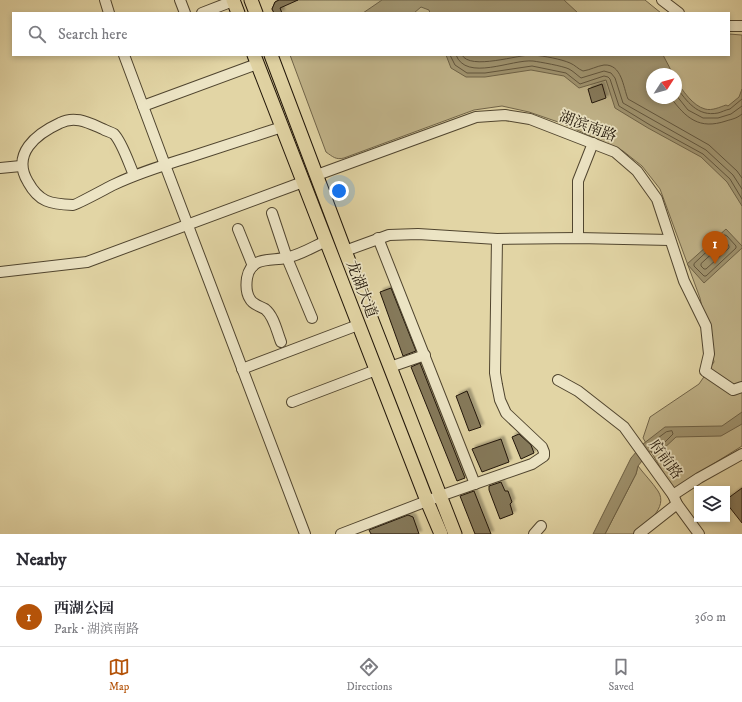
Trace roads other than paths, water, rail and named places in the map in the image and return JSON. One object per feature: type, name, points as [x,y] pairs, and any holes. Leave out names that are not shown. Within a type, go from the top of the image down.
[{"type":"main road","points":[[233,0],[238,12]]},
{"type":"main road","name":"龙湖大道","points":[[272,56],[345,251],[455,534]]},
{"type":"main road","name":"龙湖大道","points":[[256,60],[358,325],[441,534]]},
{"type":"street","points":[[105,0],[109,12]]},
{"type":"street","points":[[180,0],[185,12]]},
{"type":"street","points":[[204,12],[233,0]]},
{"type":"street","points":[[662,0],[678,12]]},
{"type":"street","points":[[730,26],[742,26]]},
{"type":"street","points":[[124,56],[164,165],[305,534]]},
{"type":"street","points":[[143,106],[256,60]]},
{"type":"street","name":"湖滨南路","points":[[317,175],[476,117],[504,115],[530,119],[615,152],[637,171],[657,199],[684,281],[706,326],[709,354],[705,371],[733,390],[742,387]]},
{"type":"street","points":[[134,175],[120,143],[113,134],[82,120],[74,119],[62,122],[46,130],[34,139],[24,153],[21,166],[25,178],[40,198],[53,203],[75,205],[134,175],[282,127]]},
{"type":"street","points":[[578,238],[578,181],[593,143]]},
{"type":"street","points":[[0,168],[21,166]]},
{"type":"street","points":[[0,272],[87,262],[303,182]]},
{"type":"street","points":[[272,213],[287,258],[312,318]]},
{"type":"street","points":[[238,229],[252,266]]},
{"type":"street","points":[[345,251],[389,235],[418,234],[498,239],[578,238],[670,240]]},
{"type":"street","points":[[378,238],[475,484]]},
{"type":"street","points":[[341,534],[440,496],[532,464],[544,456],[542,448],[506,413],[500,400],[496,385],[498,239]]},
{"type":"street","points":[[281,342],[270,315],[250,300],[246,286],[247,276],[252,266],[260,261],[287,258],[326,241]]},
{"type":"street","points":[[242,369],[358,325]]},
{"type":"street","points":[[390,367],[425,355]]},
{"type":"street","points":[[292,402],[376,370]]},
{"type":"street","name":"府前路","points":[[558,380],[578,391],[624,427],[699,534]]},
{"type":"street","points":[[640,534],[699,478],[742,454]]},
{"type":"street","points":[[534,534],[541,526]]},
{"type":"water","points":[[382,0],[564,0],[577,12],[430,12],[429,10],[421,7],[415,12],[364,12]]},
{"type":"water","points":[[446,56],[664,56],[670,68],[646,68],[646,104],[682,104],[682,89],[696,105],[710,110],[726,105],[728,106],[739,97],[742,89],[742,206],[727,182],[701,157],[615,108],[606,80],[579,88],[564,76],[531,70],[485,77],[466,77],[451,68]]},
{"type":"water","points":[[726,229],[742,246],[742,248],[704,283],[687,264]]},
{"type":"water","points":[[742,412],[742,424],[721,436],[676,437],[661,451],[649,452],[638,466],[636,474],[605,534],[593,534],[631,458],[643,444],[665,427],[722,426]]},
{"type":"place","name":"西湖公园","points":[[715,264]]}]
